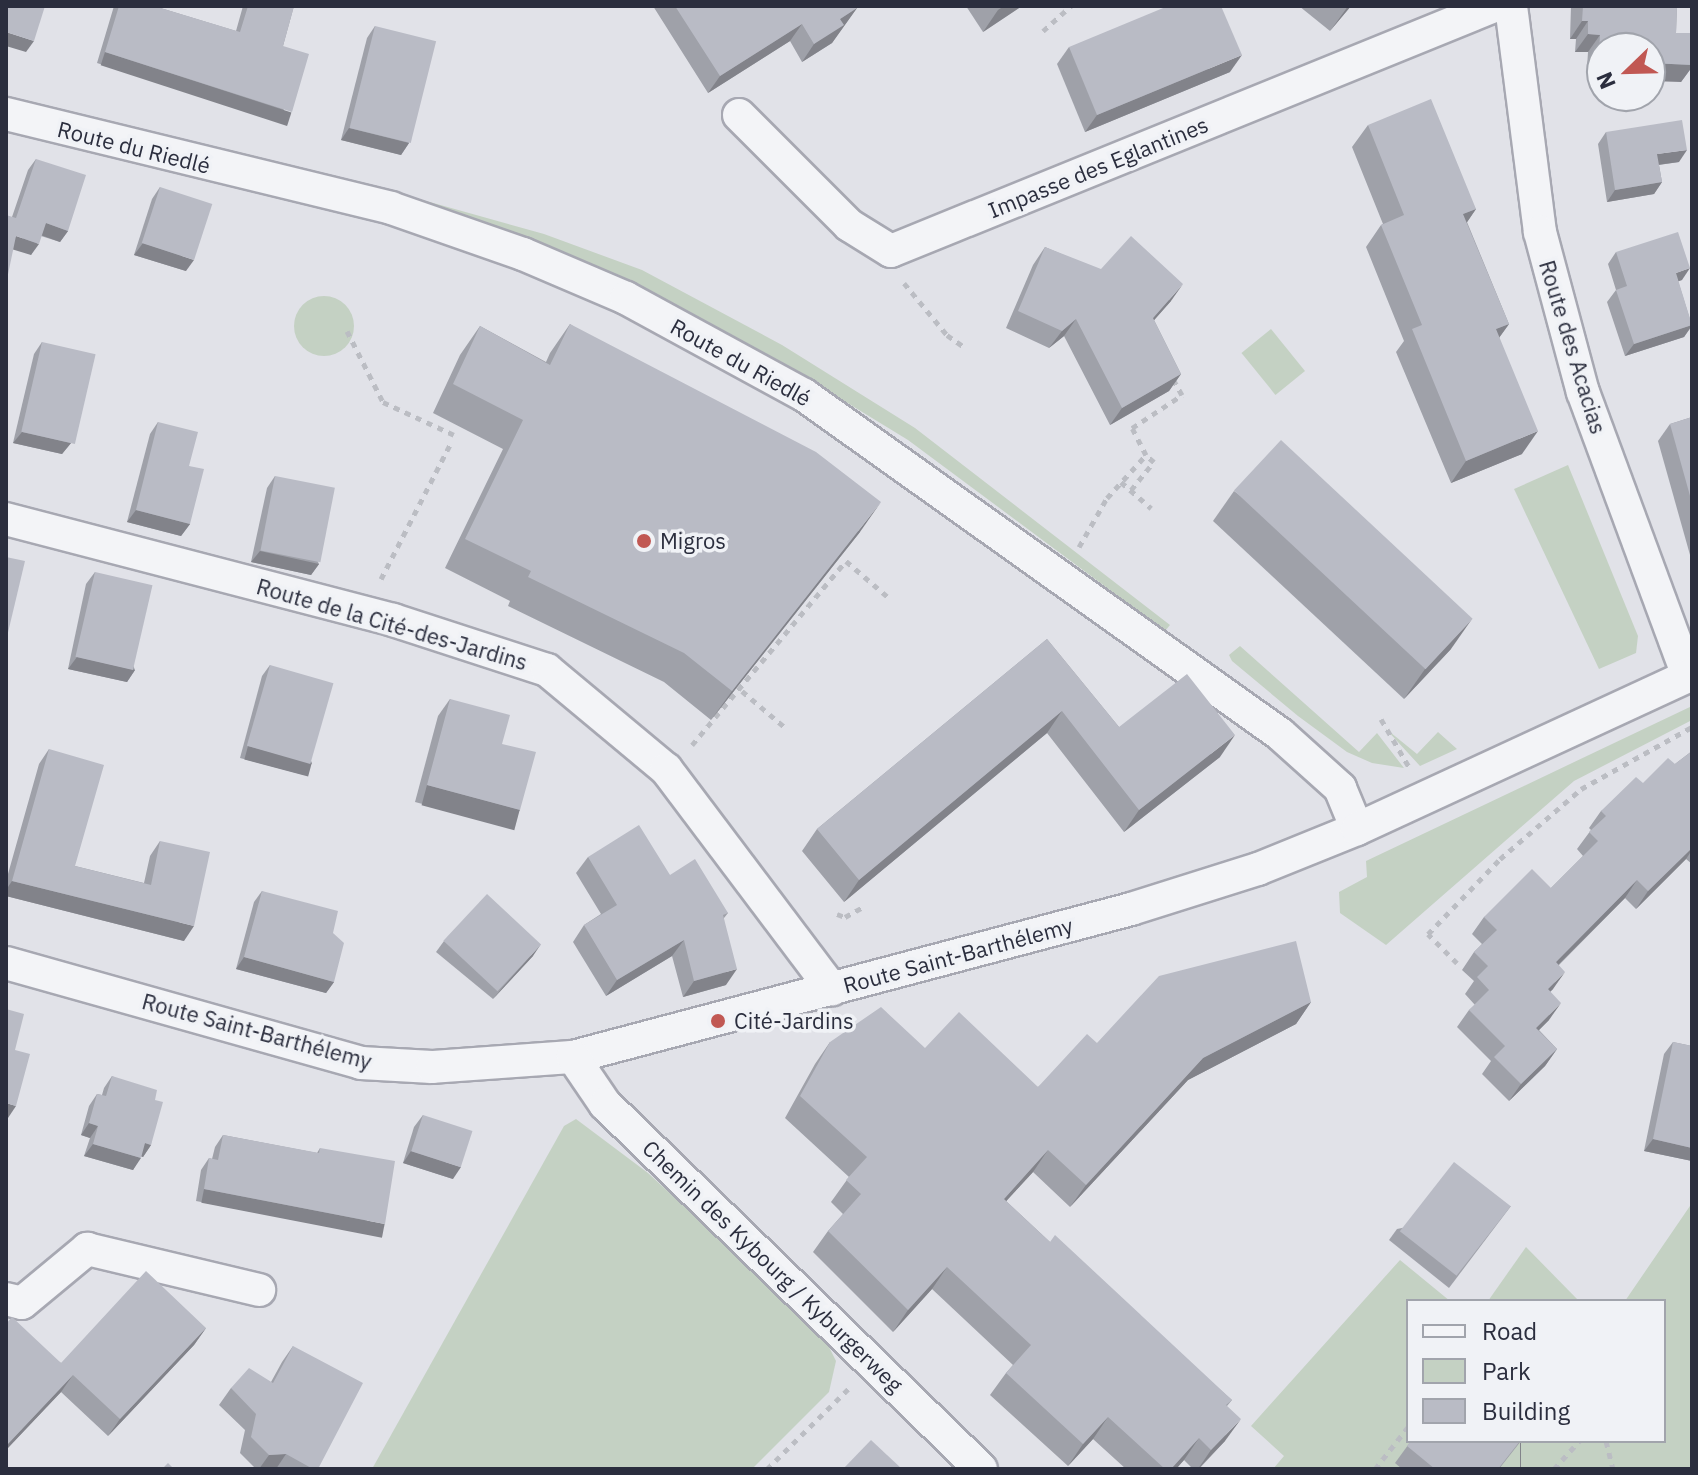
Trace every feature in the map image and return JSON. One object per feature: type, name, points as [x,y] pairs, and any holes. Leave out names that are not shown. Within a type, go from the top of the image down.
[{"type":"street","name":"Impasse des Eglantines","points":[[891,251],[1494,6]]},
{"type":"street","name":"Route des Acacias","points":[[1511,6],[1540,232],[1583,392],[1690,675]]},
{"type":"street","name":"Route du Riedlé","points":[[6,114],[391,208],[626,298],[804,395],[1280,734],[1340,788],[1357,829]]},
{"type":"street","points":[[739,115],[849,225],[891,251]]},
{"type":"street","name":"Route de la Cité-des-Jardins","points":[[6,519],[364,613],[547,670],[666,769],[832,989]]},
{"type":"street","name":"Route Saint-Barthélemy","points":[[6,963],[361,1063],[432,1067],[573,1057],[1131,909],[1258,869],[1357,829],[1690,675]]},
{"type":"street","name":"Chemin des Kybourg / Kyburgerweg","points":[[573,1057],[605,1104],[981,1469]]},
{"type":"street","points":[[6,1299],[22,1303],[87,1249],[259,1290]]},
{"type":"path","points":[[1043,31],[1071,6]]},
{"type":"path","points":[[891,251],[903,281],[947,335],[963,346]]},
{"type":"path","points":[[347,331],[383,402],[453,438],[364,613]]},
{"type":"path","points":[[1131,490],[1154,462],[1146,455],[1132,428],[1182,395],[1169,372]]},
{"type":"path","points":[[1079,547],[1121,482],[1146,455]]},
{"type":"path","points":[[1121,482],[1151,508]]},
{"type":"path","points":[[712,727],[846,561],[888,597]]},
{"type":"path","points":[[742,691],[787,729]]},
{"type":"path","points":[[1381,719],[1414,775]]},
{"type":"path","points":[[1457,963],[1428,934],[1500,859],[1581,789],[1692,727]]},
{"type":"path","points":[[837,914],[845,917],[865,906]]},
{"type":"path","points":[[767,1469],[874,1362]]},
{"type":"path","points":[[1375,1469],[1406,1430]]},
{"type":"path","points":[[1554,1469],[1577,1443]]},
{"type":"path","points":[[1606,1443],[1613,1469]]},
{"type":"green space","points":[[419,199],[544,234],[642,270],[782,345],[915,428],[1170,625],[1165,631],[908,440],[774,358],[542,244]]},
{"type":"green space","points":[[324,296],[336,298],[345,305],[352,314],[352,338],[345,347],[336,354],[324,356],[312,354],[303,347],[296,338],[294,326],[296,314],[303,305],[312,298]]},
{"type":"green space","points":[[1271,329],[1305,371],[1275,395],[1241,353]]},
{"type":"green space","points":[[1568,465],[1638,636],[1636,653],[1599,669],[1514,489]]},
{"type":"green space","points":[[1240,646],[1359,752],[1377,733],[1404,768],[1372,763],[1347,752],[1298,716],[1232,661],[1229,655]]},
{"type":"green space","points":[[1692,706],[1692,720],[1574,781],[1386,945],[1340,913],[1339,892],[1367,877],[1366,861]]},
{"type":"green space","points":[[1385,728],[1417,754],[1438,732],[1457,749],[1420,766]]},
{"type":"green space","points":[[576,1119],[648,1173],[823,1335],[836,1361],[829,1392],[752,1469],[372,1469],[564,1126]]},
{"type":"green space","points":[[1692,1203],[1692,1469],[1273,1469],[1284,1456],[1251,1426],[1400,1260],[1448,1299],[1406,1299],[1406,1443],[1666,1443],[1666,1299],[1626,1299]]},
{"type":"green space","points":[[1526,1247],[1577,1299],[1489,1299]]},
{"type":"building","points":[[6,6],[45,6],[34,41],[6,32]]},
{"type":"building","points":[[119,6],[154,6],[240,32],[248,6],[294,6],[283,46],[309,54],[292,112],[105,52]]},
{"type":"building","points":[[675,6],[857,8],[840,19],[844,25],[814,44],[802,24],[720,76]]},
{"type":"building","points":[[1168,6],[1221,6],[1242,55],[1097,115],[1069,47]]},
{"type":"building","points":[[1583,6],[1677,6],[1676,33],[1692,33],[1692,65],[1666,64],[1666,32],[1588,32],[1588,21],[1582,21]]},
{"type":"building","points":[[375,26],[436,41],[411,143],[350,128]]},
{"type":"building","points":[[1431,99],[1476,209],[1463,214],[1509,324],[1496,329],[1538,431],[1466,461],[1412,329],[1422,325],[1381,225],[1404,215],[1368,125]]},
{"type":"building","points":[[1682,120],[1687,150],[1657,154],[1662,182],[1615,190],[1606,132]]},
{"type":"building","points":[[36,159],[86,175],[68,231],[46,223],[39,244],[16,236],[6,284],[6,215],[16,218]]},
{"type":"building","points":[[160,187],[212,204],[194,260],[142,243]]},
{"type":"building","points":[[1678,232],[1690,268],[1676,273],[1692,325],[1634,344],[1616,290],[1627,286],[1616,252]]},
{"type":"building","points":[[1131,236],[1183,284],[1153,318],[1181,374],[1122,408],[1076,319],[1062,331],[1018,311],[1045,247],[1101,269]]},
{"type":"building","points":[[570,324],[816,452],[881,502],[732,691],[684,653],[528,577],[531,571],[465,539],[523,420],[453,384],[480,326],[550,365]]},
{"type":"building","points":[[42,342],[96,354],[75,444],[21,432]]},
{"type":"building","points":[[1692,417],[1692,503],[1670,424]]},
{"type":"building","points":[[158,422],[198,432],[189,466],[204,469],[190,524],[136,510]]},
{"type":"building","points":[[1281,440],[1473,619],[1426,669],[1234,490]]},
{"type":"building","points":[[275,476],[335,488],[320,562],[260,551]]},
{"type":"building","points":[[6,557],[25,561],[6,641]]},
{"type":"building","points":[[95,572],[152,585],[133,670],[75,657]]},
{"type":"building","points":[[1047,639],[1119,727],[1187,674],[1235,735],[1139,810],[1062,711],[859,880],[817,829]]},
{"type":"building","points":[[270,665],[333,683],[310,764],[247,746]]},
{"type":"building","points":[[450,699],[510,715],[502,744],[536,752],[520,810],[427,785]]},
{"type":"building","points":[[49,749],[104,765],[75,866],[151,885],[160,841],[210,852],[194,926],[12,881]]},
{"type":"building","points":[[1692,751],[1692,848],[1648,891],[1637,880],[1556,962],[1565,972],[1548,989],[1561,1003],[1536,1028],[1557,1049],[1521,1084],[1494,1057],[1505,1046],[1469,1010],[1489,990],[1477,977],[1488,966],[1474,952],[1497,930],[1484,917],[1532,869],[1551,888],[1598,841],[1589,832],[1606,816],[1601,811],[1636,777],[1643,783],[1668,758],[1675,764]]},
{"type":"building","points":[[639,825],[670,875],[695,859],[728,913],[723,915],[737,969],[694,981],[684,940],[617,980],[584,925],[617,905],[588,857]]},
{"type":"building","points":[[262,891],[338,911],[333,933],[344,943],[334,982],[244,957]]},
{"type":"building","points":[[487,894],[541,944],[497,991],[443,941]]},
{"type":"building","points":[[1296,941],[1311,1002],[1203,1058],[1086,1185],[1048,1150],[1004,1199],[1050,1242],[1055,1235],[1232,1400],[1226,1405],[1241,1419],[1211,1450],[1199,1438],[1171,1469],[1165,1469],[1108,1417],[1083,1444],[1006,1373],[1031,1345],[947,1267],[908,1310],[828,1231],[861,1194],[846,1180],[867,1157],[800,1096],[830,1042],[881,1007],[925,1048],[959,1012],[1038,1087],[1087,1034],[1097,1043],[1159,976]]},
{"type":"building","points":[[6,1009],[24,1014],[15,1050],[30,1054],[16,1106],[6,1103]]},
{"type":"building","points":[[1673,1042],[1692,1046],[1692,1148],[1653,1139]]},
{"type":"building","points":[[112,1076],[157,1090],[155,1100],[163,1102],[151,1145],[145,1143],[141,1158],[93,1144],[98,1126],[89,1123],[97,1094],[106,1096]]},
{"type":"building","points":[[423,1115],[472,1131],[461,1167],[411,1151]]},
{"type":"building","points":[[223,1135],[319,1153],[320,1148],[395,1161],[385,1224],[204,1189],[209,1158],[218,1160]]},
{"type":"building","points":[[1454,1162],[1511,1206],[1457,1276],[1400,1231]]},
{"type":"building","points":[[146,1271],[206,1328],[120,1419],[73,1375],[6,1446],[6,1324],[12,1317],[61,1363]]},
{"type":"building","points":[[293,1346],[363,1383],[318,1469],[286,1454],[269,1455],[251,1437],[256,1414],[231,1388],[249,1368],[273,1383]]},
{"type":"building","points":[[871,1440],[902,1469],[843,1469]]},
{"type":"building","points":[[1409,1443],[1518,1443],[1498,1469],[1435,1469],[1407,1446]]},
{"type":"place","name":"Migros","points":[[644,541]]},
{"type":"place","name":"Cité-Jardins","points":[[718,1021]]}]
